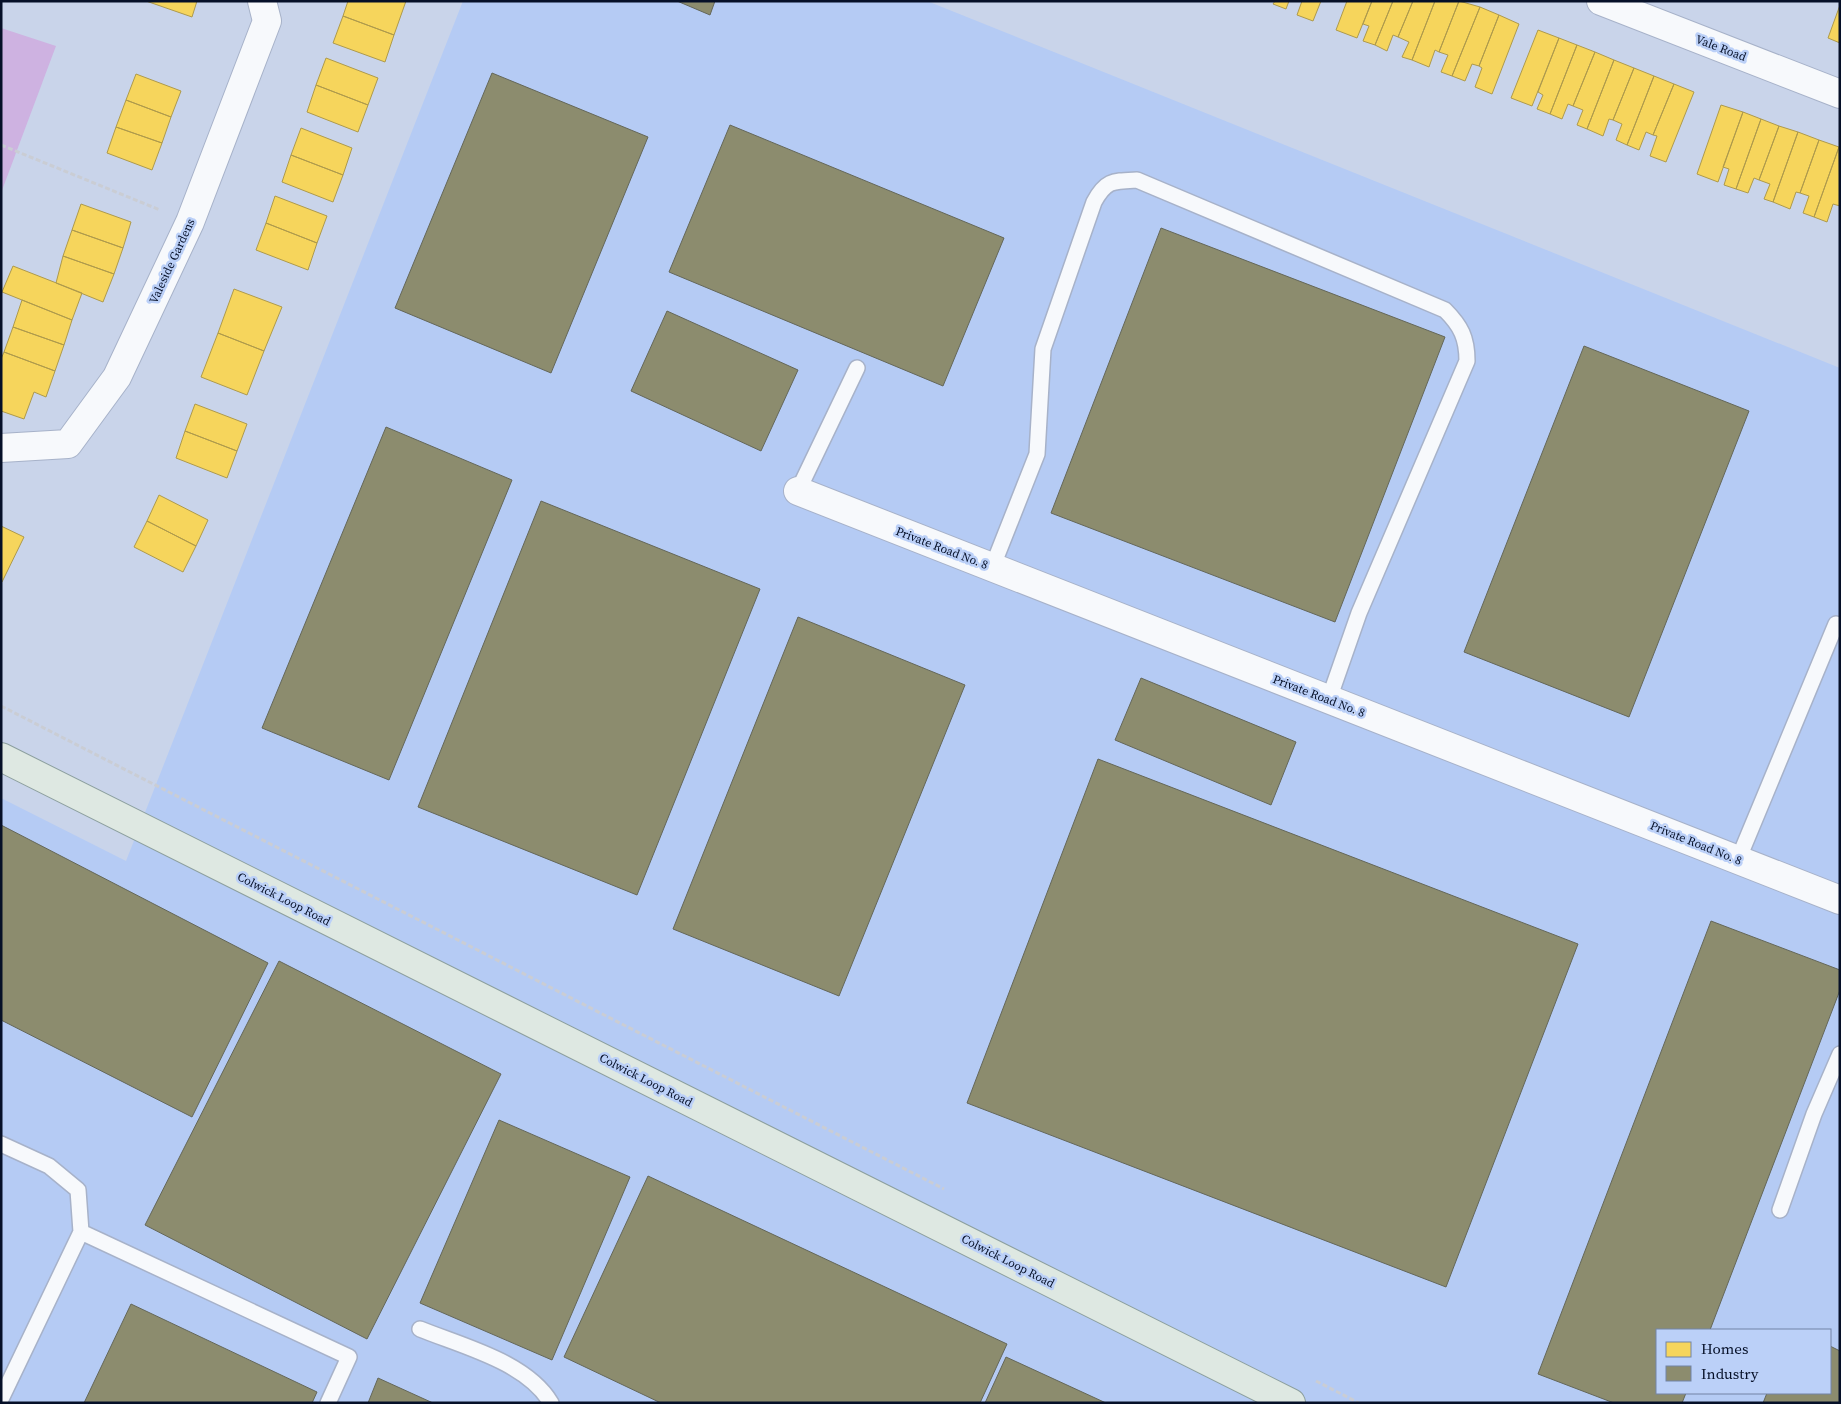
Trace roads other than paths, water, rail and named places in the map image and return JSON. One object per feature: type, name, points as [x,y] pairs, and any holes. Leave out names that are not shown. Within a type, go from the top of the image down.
[{"type":"main road","name":"Colwick Loop Road","points":[[1,757],[1291,1403]]},
{"type":"street","name":"Valeside Gardens","points":[[1,448],[68,444],[117,377],[190,222],[267,21],[262,1]]},
{"type":"street","name":"Vale Road","points":[[1601,1],[1840,94]]},
{"type":"street","name":"Private Road No. 8","points":[[798,491],[1840,900]]},
{"type":"lane","points":[[992,568],[1037,454],[1043,349],[1094,202],[1102,187],[1118,180],[1138,180],[1445,310],[1459,324],[1467,343],[1467,360],[1359,613],[1328,699]]},
{"type":"lane","points":[[798,491],[857,368]]},
{"type":"lane","points":[[1738,860],[1836,624]]},
{"type":"lane","points":[[1780,1210],[1814,1114],[1840,1054]]},
{"type":"lane","points":[[1,1144],[49,1166],[78,1190],[81,1232],[1,1399]]},
{"type":"lane","points":[[81,1232],[349,1357],[328,1403]]},
{"type":"lane","points":[[420,1329],[509,1366],[532,1380],[544,1392],[551,1403]]}]
